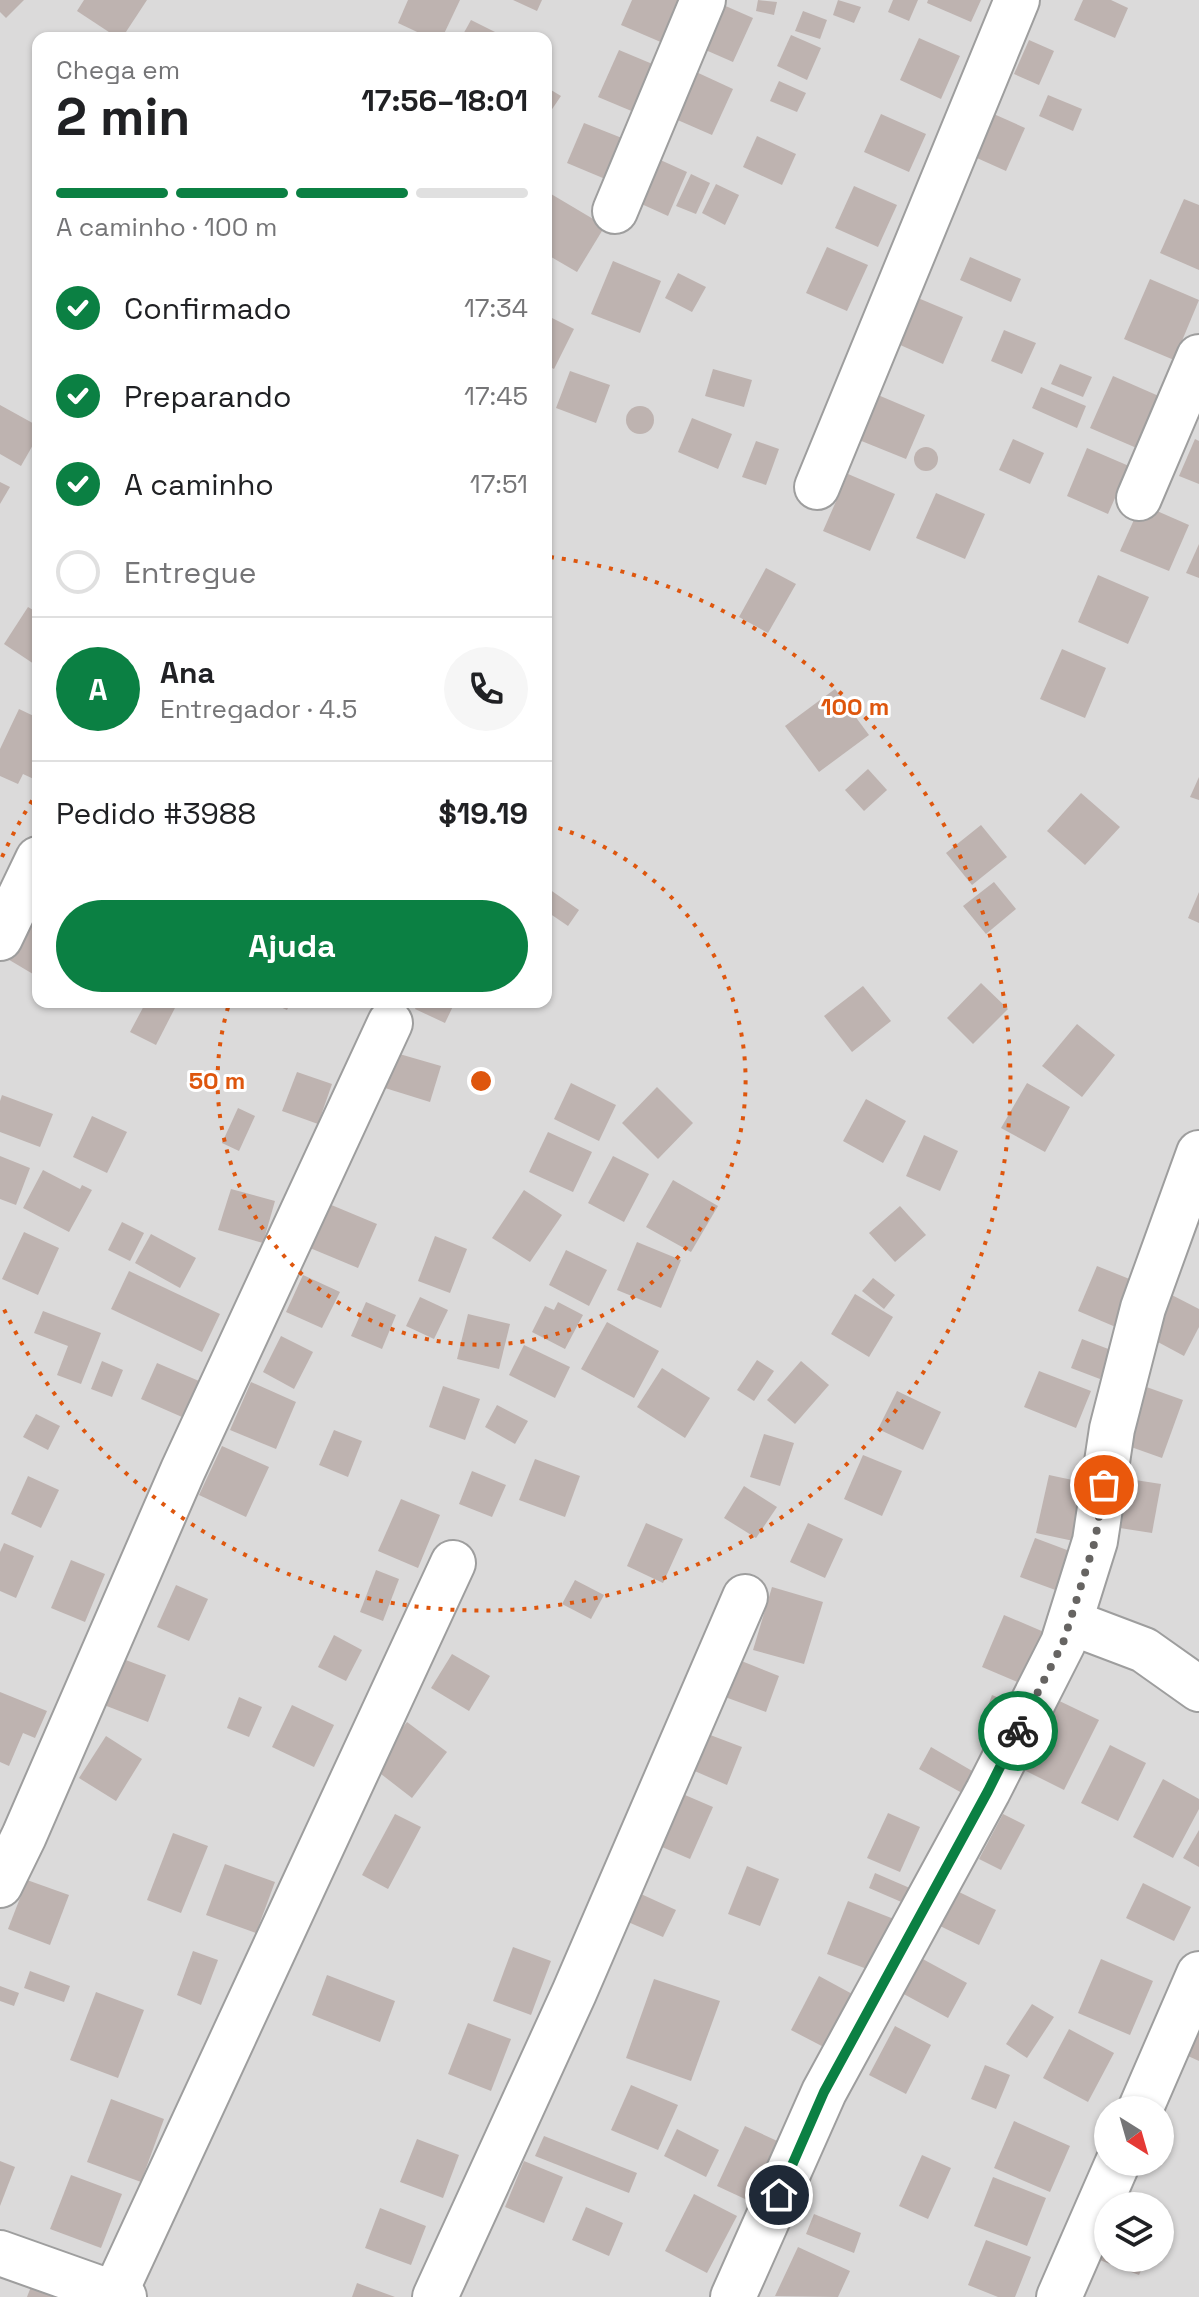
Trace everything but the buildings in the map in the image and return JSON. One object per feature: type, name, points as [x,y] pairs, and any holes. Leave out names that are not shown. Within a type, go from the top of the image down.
[{"type":"street","points":[[615,211],[703,0]]},
{"type":"street","points":[[817,487],[1017,0]]},
{"type":"street","points":[[1139,498],[1199,357]]},
{"type":"street","points":[[0,938],[32,871]]},
{"type":"street","points":[[0,1885],[183,1470],[390,1023]]},
{"type":"street","points":[[733,2297],[824,2092],[988,1791],[1063,1643],[1095,1541],[1112,1429],[1143,1308],[1199,1153]]},
{"type":"street","points":[[0,2253],[117,2296],[453,1563]]},
{"type":"street","points":[[435,2297],[574,1993],[745,1597]]},
{"type":"street","points":[[1070,1622],[1144,1650],[1199,1689]]},
{"type":"street","points":[[1146,2096],[1199,1974]]},
{"type":"street","points":[[1059,2297],[1112,2176]]},
{"type":"shaded area","points":[[0,0],[1199,0],[1199,2297],[0,2297]]},
{"type":"way so far","points":[[1018,1731],[1063,1643],[1095,1541],[1104,1485]]},
{"type":"route","points":[[779,2195],[824,2092],[1018,1731]]}]
